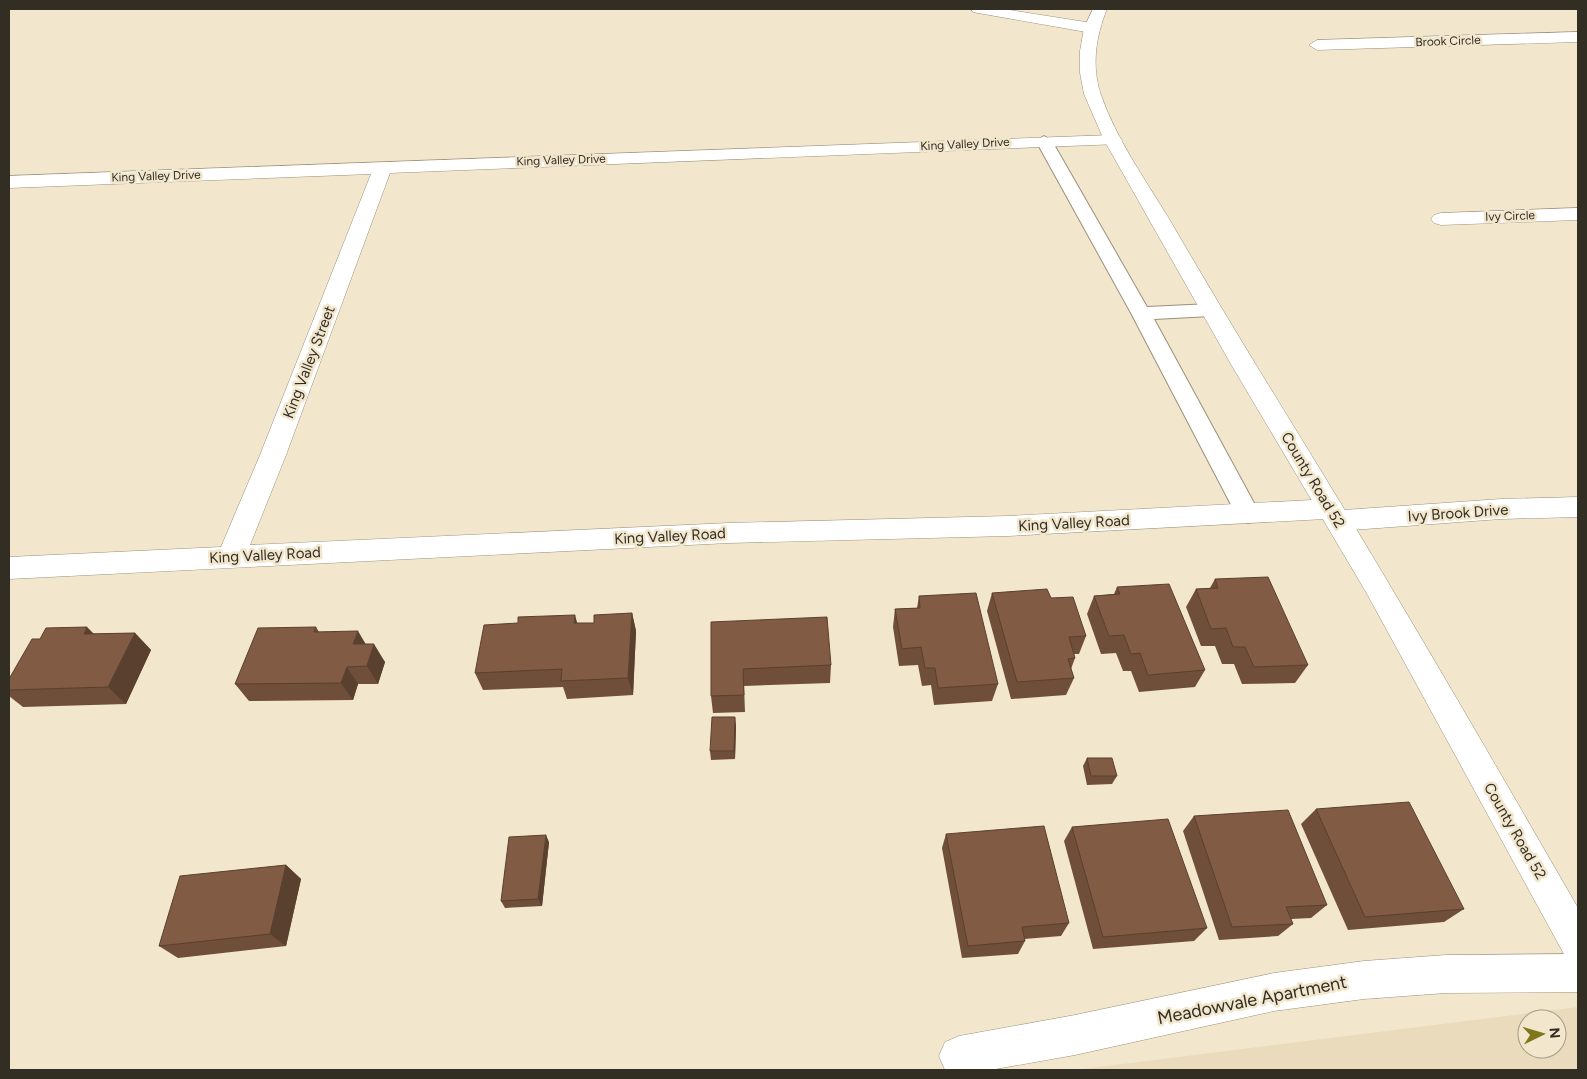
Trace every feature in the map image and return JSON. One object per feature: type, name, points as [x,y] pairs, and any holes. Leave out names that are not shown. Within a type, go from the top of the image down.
[{"type":"street","points":[[978,9],[1096,19]]},
{"type":"street","name":"County Road 52","points":[[1096,19],[1088,51],[1092,94],[1113,140],[1211,310],[1334,515],[1578,943]]},
{"type":"street","name":"Brook Circle","points":[[1317,45],[1578,37]]},
{"type":"street","name":"King Valley Drive","points":[[9,182],[759,154],[1044,141],[1113,140]]},
{"type":"street","name":"King Valley Street","points":[[231,557],[273,455],[383,167]]},
{"type":"street","name":"Ivy Circle","points":[[1441,219],[1578,214]]},
{"type":"street","name":"Ivy Brook Drive","points":[[1334,515],[1578,507]]},
{"type":"street","name":"King Valley Road","points":[[9,568],[729,533],[1008,526],[1248,514],[1334,515]]},
{"type":"street","name":"Meadowvale Apartment","points":[[958,1056],[1075,1035],[1274,992],[1364,980],[1446,974],[1578,973]]},
{"type":"lane","points":[[1044,141],[1141,313],[1248,514]]},
{"type":"lane","points":[[1141,313],[1211,310]]},
{"type":"shaded area","points":[[1578,1007],[1578,1070],[1075,1070],[1517,1015],[1517,1059],[1567,1059],[1567,1009],[1562,1009]]},
{"type":"building","points":[[1268,577],[1308,665],[1254,667],[1245,647],[1233,647],[1226,628],[1211,629],[1196,589],[1218,588],[1215,579]]},
{"type":"building","points":[[1169,584],[1205,670],[1148,675],[1140,653],[1131,654],[1124,635],[1109,636],[1094,596],[1120,594],[1117,587]]},
{"type":"building","points":[[1047,589],[1051,598],[1073,597],[1086,636],[1069,637],[1075,658],[1068,659],[1074,678],[1017,682],[992,593]]},
{"type":"building","points":[[976,593],[998,684],[938,688],[935,668],[925,668],[921,647],[902,649],[895,609],[920,608],[919,596]]},
{"type":"building","points":[[632,613],[628,678],[561,681],[562,669],[475,673],[484,625],[518,623],[518,617],[575,615],[574,623],[594,623],[594,615]]},
{"type":"building","points":[[827,617],[831,665],[743,669],[744,695],[711,696],[711,622]]},
{"type":"building","points":[[87,627],[84,634],[135,633],[108,687],[9,690],[9,679],[32,639],[40,639],[46,628]]},
{"type":"building","points":[[316,627],[314,632],[358,631],[353,644],[374,644],[367,666],[347,667],[341,683],[235,684],[258,628]]},
{"type":"building","points":[[712,717],[735,717],[734,751],[710,751]]},
{"type":"building","points":[[1087,758],[1112,758],[1117,776],[1091,776]]},
{"type":"building","points":[[1409,802],[1464,909],[1365,917],[1316,809]]},
{"type":"building","points":[[1288,810],[1327,905],[1286,907],[1293,924],[1232,927],[1194,816]]},
{"type":"building","points":[[1168,819],[1207,928],[1103,937],[1072,827]]},
{"type":"building","points":[[1044,826],[1069,923],[1022,927],[1025,941],[968,946],[946,834]]},
{"type":"building","points":[[546,835],[538,899],[501,901],[509,837]]},
{"type":"building","points":[[286,865],[270,934],[159,946],[180,876]]}]
